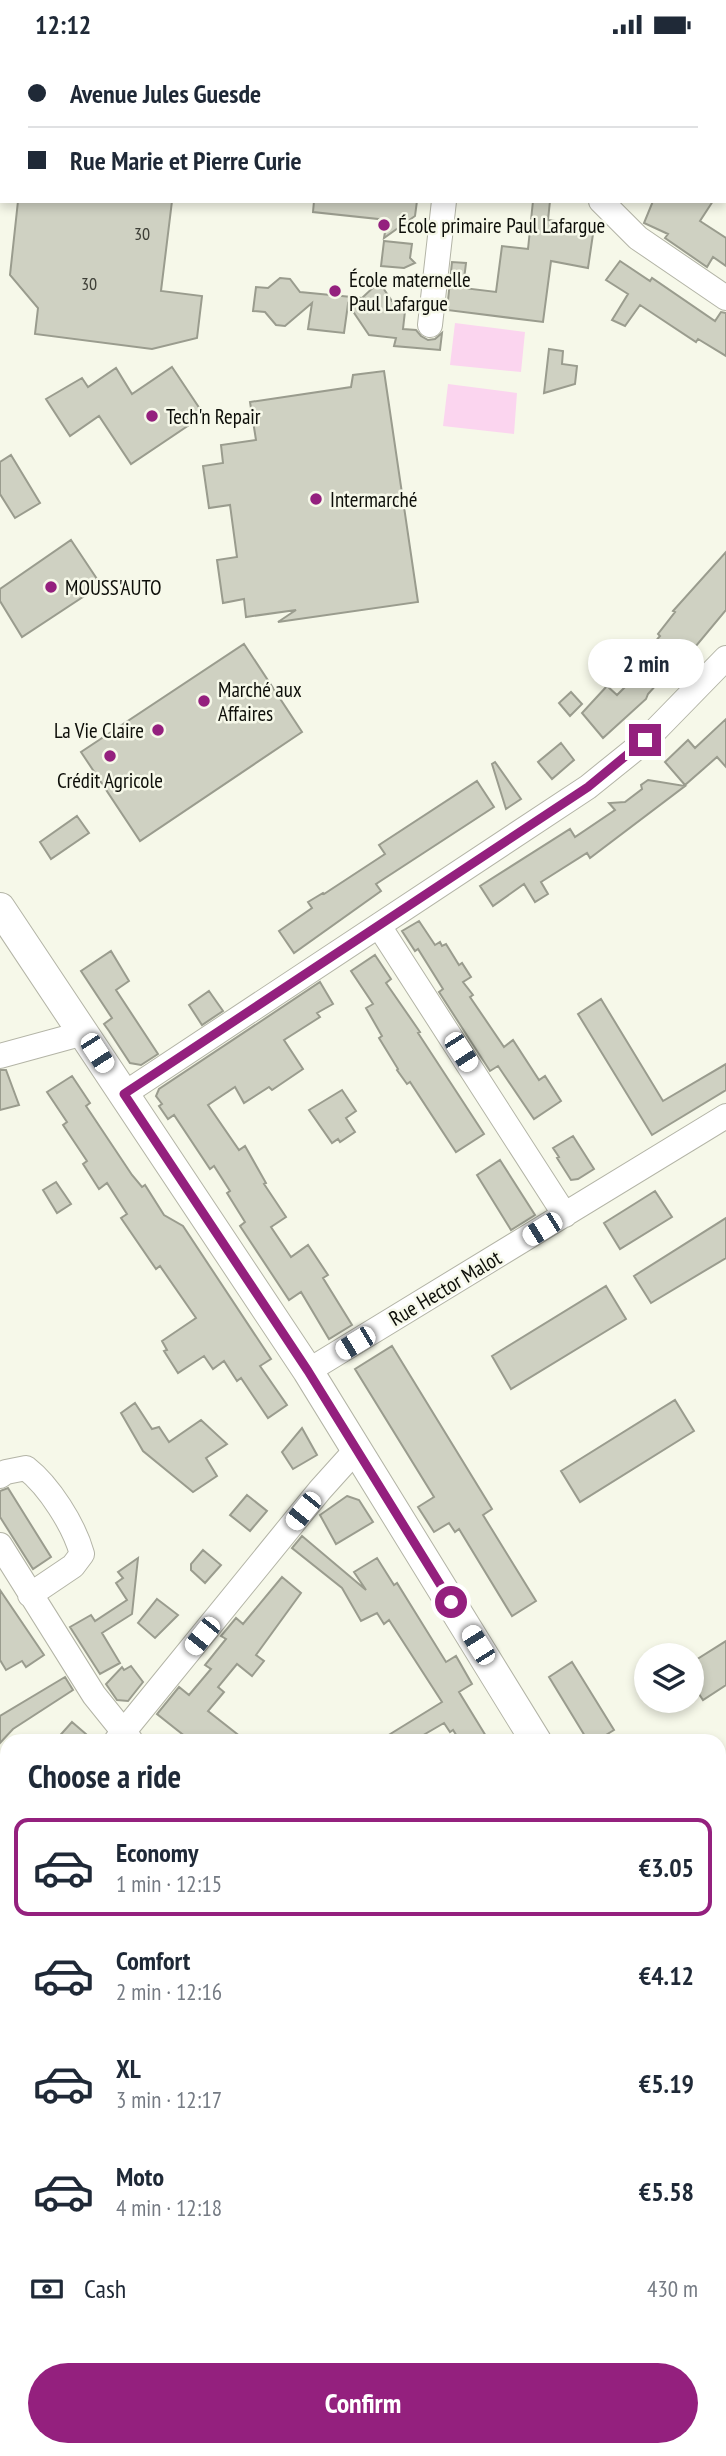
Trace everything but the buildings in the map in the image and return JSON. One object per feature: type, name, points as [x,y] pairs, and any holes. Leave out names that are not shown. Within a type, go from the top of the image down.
[{"type":"main road","points":[[0,908],[308,1371],[532,1734]]},
{"type":"street","points":[[430,325],[443,203]]},
{"type":"street","points":[[603,203],[638,238],[726,298]]},
{"type":"street","points":[[124,1094],[588,787],[645,740],[726,658]]},
{"type":"street","points":[[379,926],[565,1215]]},
{"type":"street","points":[[0,1056],[83,1033]]},
{"type":"street","name":"Rue Hector Malot","points":[[308,1371],[726,1117]]},
{"type":"street","points":[[127,1734],[320,1490],[356,1450]]},
{"type":"street","points":[[0,1476],[26,1468],[41,1480],[78,1538],[82,1554],[73,1566],[30,1595]]},
{"type":"street","points":[[0,1545],[120,1734]]},
{"type":"shaded area","points":[[455,323],[525,332],[521,372],[450,365]]},
{"type":"shaded area","points":[[448,384],[517,393],[514,434],[443,426]]},
{"type":"place","name":"École primaire Paul Lafargue","points":[[384,225]]},
{"type":"place","name":"École maternelle Paul Lafargue","points":[[335,291]]},
{"type":"place","name":"Tech'n Repair","points":[[152,416]]},
{"type":"place","name":"Intermarché","points":[[316,499]]},
{"type":"place","name":"MOUSS'AUTO","points":[[51,587]]},
{"type":"place","name":"Marché aux Affaires","points":[[204,701]]},
{"type":"place","name":"La Vie Claire","points":[[158,730]]},
{"type":"place","name":"Crédit Agricole","points":[[110,756]]},
{"type":"route","points":[[451,1602],[308,1371],[124,1094],[588,787],[645,740]]}]
